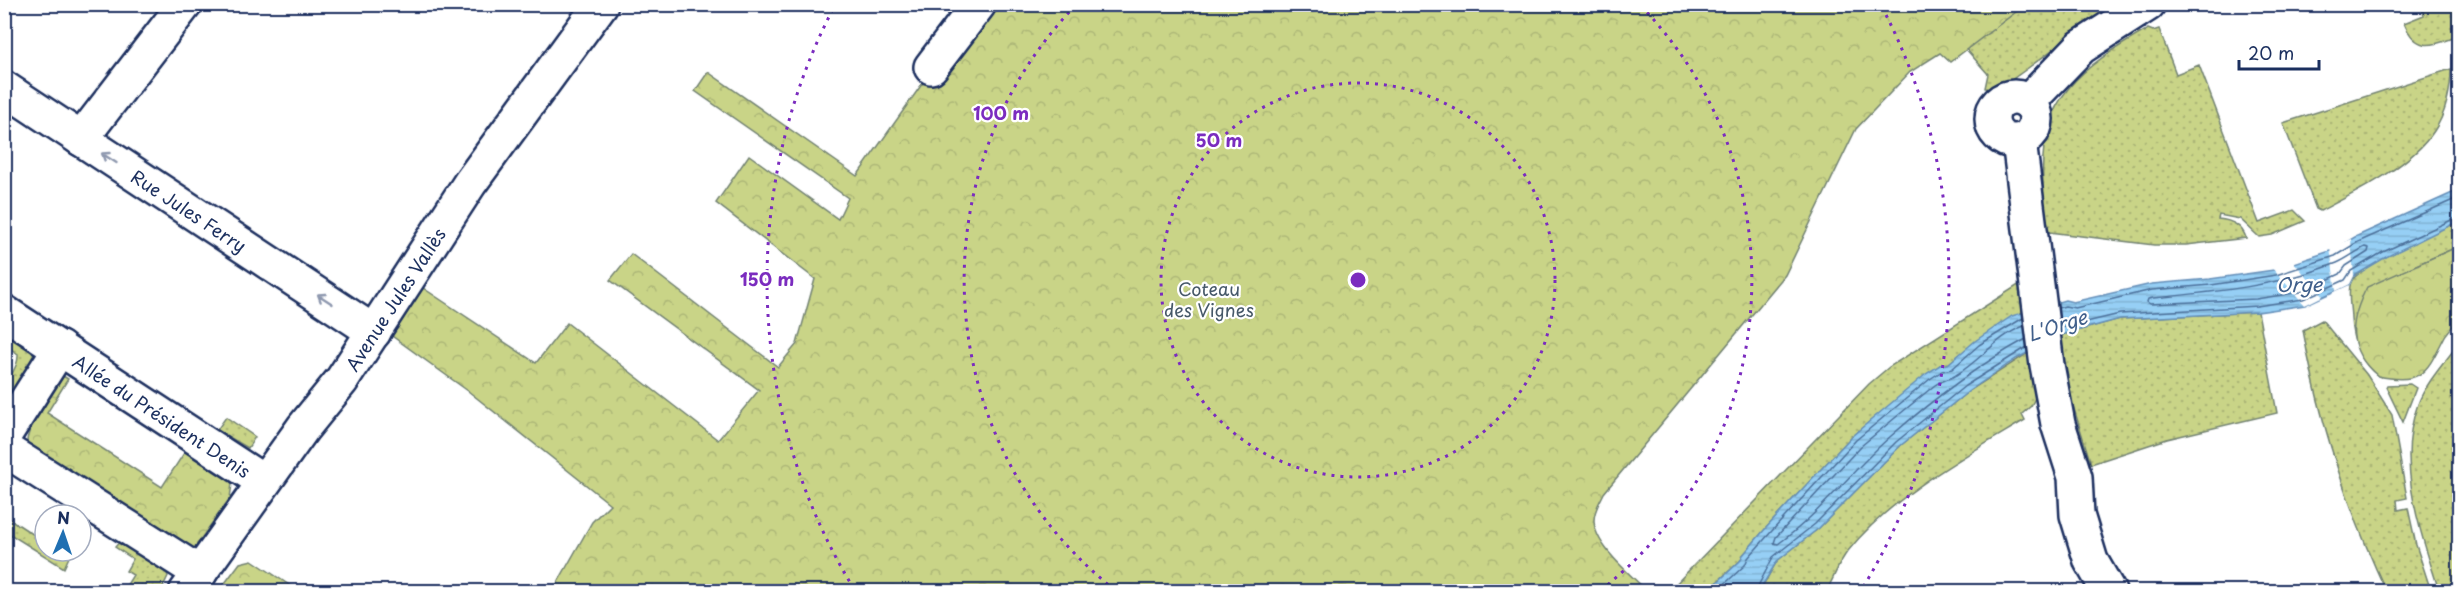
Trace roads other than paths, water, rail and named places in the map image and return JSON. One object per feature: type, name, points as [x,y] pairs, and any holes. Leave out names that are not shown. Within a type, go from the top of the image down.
[{"type":"street","points":[[81,139],[184,4]]},
{"type":"street","name":"Avenue Jules Vallès","points":[[193,582],[303,428],[342,380],[470,183],[601,4]]},
{"type":"street","points":[[931,67],[979,4]]},
{"type":"street","points":[[2109,591],[2091,561],[2077,515],[2077,488],[2058,424],[2037,289],[2019,141],[2012,141],[1998,135],[1992,122],[1992,114],[1995,107],[2007,98],[2022,98],[2028,102],[2080,47],[2148,4]]},
{"type":"street","name":"Rue Jules Ferry","points":[[4,88],[374,332]]},
{"type":"street","name":"Allée du Président Denis","points":[[4,312],[264,482]]},
{"type":"street","name":"Allée du Président Denis","points":[[4,436],[60,348]]},
{"type":"street","points":[[4,448],[193,582]]},
{"type":"water","name":"Orge","points":[[2459,190],[2459,221],[2386,257],[2354,276],[2350,284],[2305,305],[2258,312],[2120,319],[2058,336],[2016,359],[1969,391],[1900,446],[1819,528],[1777,561],[1759,591],[1707,592],[1740,561],[1766,528],[1852,436],[1926,374],[1940,365],[1948,364],[1975,341],[2012,316],[2065,300],[2073,302],[2152,284],[2274,270],[2333,250],[2355,237]]},
{"type":"park label","name":"Coteau des Vignes","points":[[1209,298]]},
{"type":"water label","name":"L'Orge","points":[[2057,325]]}]
